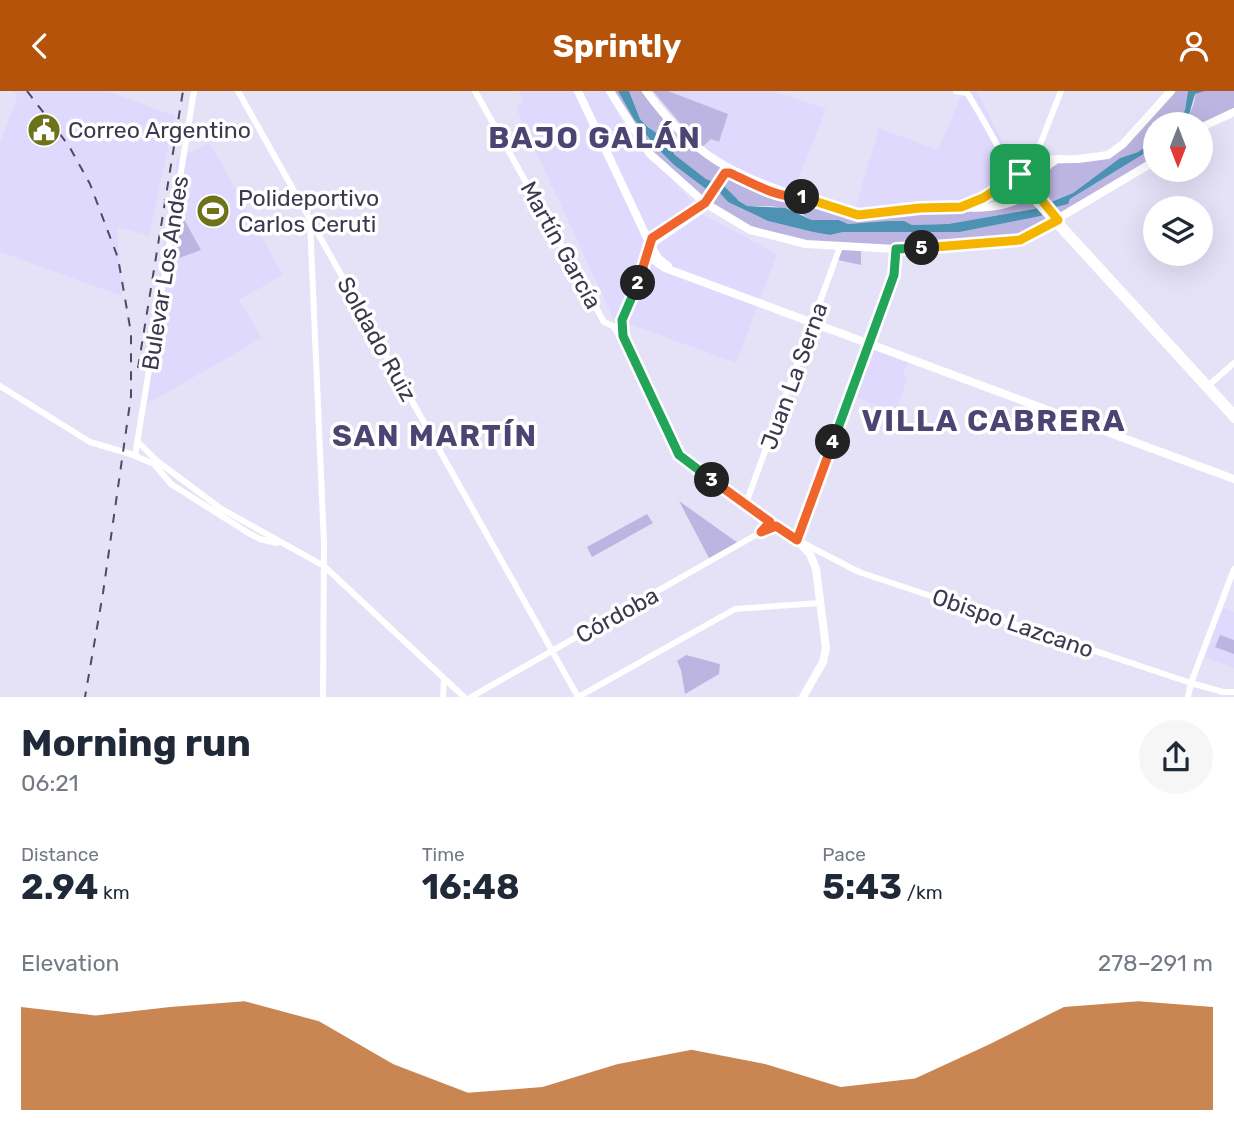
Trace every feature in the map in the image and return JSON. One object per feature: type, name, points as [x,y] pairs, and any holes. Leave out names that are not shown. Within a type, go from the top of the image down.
[{"type":"main road","name":"Bulevar Los Andes","points":[[135,456],[194,91]]},
{"type":"main road","name":"Soldado Ruiz","points":[[238,91],[578,697]]},
{"type":"main road","name":"Martín García","points":[[475,91],[606,324],[613,326],[628,348]]},
{"type":"main road","points":[[578,91],[649,242],[658,258],[673,270]]},
{"type":"main road","points":[[610,91],[650,154],[706,202],[740,225],[762,235],[806,244],[896,249],[1020,240],[1143,168]]},
{"type":"main road","points":[[646,91],[699,153],[720,168],[723,174]]},
{"type":"main road","points":[[956,91],[966,93],[1002,155],[1005,167],[1020,180],[1234,420]]},
{"type":"main road","points":[[961,207],[1020,180],[1034,160],[1061,91]]},
{"type":"main road","points":[[1002,155],[1010,160],[1034,160],[1093,158],[1111,154],[1171,91]]},
{"type":"main road","points":[[1213,122],[1234,113]]},
{"type":"main road","points":[[691,143],[726,167],[756,182],[858,215],[920,208],[979,208],[1015,201],[1046,165],[1058,159]]},
{"type":"main road","points":[[723,174],[730,173],[759,187],[794,198],[800,197]]},
{"type":"main road","points":[[723,174],[706,202],[649,242],[649,261],[621,323],[622,334],[681,457],[814,553],[825,654],[803,697]]},
{"type":"main road","points":[[310,219],[324,566],[323,697]]},
{"type":"main road","name":"Juan La Serna","points":[[746,503],[840,247]]},
{"type":"main road","points":[[797,540],[871,344],[895,271],[896,249]]},
{"type":"main road","points":[[649,261],[1234,479]]},
{"type":"main road","points":[[1208,388],[1234,363]]},
{"type":"main road","points":[[0,386],[90,442],[156,461]]},
{"type":"main road","points":[[1208,388],[1234,412]]},
{"type":"main road","points":[[137,441],[156,461],[227,513],[324,566],[464,697]]},
{"type":"main road","points":[[135,456],[155,464],[170,484],[250,534],[260,539],[286,544]]},
{"type":"main road","name":"Córdoba","points":[[471,697],[773,524]]},
{"type":"main road","name":"Obispo Lazcano","points":[[814,553],[859,572],[1191,683],[1223,692],[1234,692]]},
{"type":"main road","points":[[1188,697],[1234,569]]},
{"type":"main road","points":[[578,697],[735,609],[821,604]]},
{"type":"main road","points":[[443,697],[444,679]]},
{"type":"shaded area","points":[[10,91],[107,91],[175,116],[149,236],[117,227],[122,296],[0,252],[0,142],[18,95]]},
{"type":"shaded area","points":[[518,91],[606,91],[626,129],[704,215],[777,254],[736,363],[613,318],[516,108],[523,101]]},
{"type":"shaded area","points":[[610,91],[618,91],[656,147],[674,165],[706,189],[718,191],[728,202],[768,221],[830,235],[843,232],[960,232],[1041,216],[1068,203],[1070,199],[1143,154],[1143,168],[1020,241],[981,245],[821,246],[732,221],[650,154]]},
{"type":"shaded area","points":[[629,91],[646,91],[656,106],[726,167],[854,215],[1011,203],[1047,165],[1111,154],[1143,121],[1143,148],[1120,158],[1073,193],[1034,209],[948,224],[912,225],[903,221],[848,224],[839,220],[812,220],[798,212],[772,206],[747,206],[732,196],[724,186],[706,179],[675,155],[672,148],[640,119]]},
{"type":"shaded area","points":[[652,91],[773,91],[826,109],[793,193],[751,178],[703,152]]},
{"type":"shaded area","points":[[653,91],[668,91],[728,114],[719,142],[711,139],[701,148]]},
{"type":"shaded area","points":[[963,91],[977,92],[1011,158],[1011,179],[968,202],[953,206],[853,215],[879,128],[938,150]]},
{"type":"shaded area","points":[[1172,91],[1188,91],[1185,110],[1152,112]]},
{"type":"shaded area","points":[[1205,91],[1234,91],[1234,112],[1213,119],[1213,112],[1190,112],[1195,94]]},
{"type":"shaded area","points":[[210,143],[283,275],[239,300],[262,338],[140,408],[177,159]]},
{"type":"shaded area","points":[[179,210],[201,250],[171,261],[177,211]]},
{"type":"shaded area","points":[[841,249],[861,250],[861,265],[838,260]]},
{"type":"shaded area","points":[[873,349],[908,362],[903,375],[908,378],[895,412],[855,397]]},
{"type":"shaded area","points":[[679,501],[738,543],[710,560]]},
{"type":"shaded area","points":[[647,514],[653,523],[592,557],[587,547]]},
{"type":"shaded area","points":[[1223,608],[1234,612],[1234,668],[1205,657]]},
{"type":"shaded area","points":[[1220,635],[1234,640],[1234,654],[1215,647]]},
{"type":"shaded area","points":[[686,655],[720,664],[719,674],[685,694],[677,661]]},
{"type":"water","points":[[618,91],[629,91],[640,119],[666,140],[675,155],[706,179],[724,186],[747,206],[785,208],[812,220],[839,220],[848,224],[904,221],[912,225],[948,224],[1034,209],[1073,193],[1120,158],[1143,148],[1143,154],[1070,199],[1068,204],[1056,207],[1041,216],[960,232],[843,232],[830,235],[768,221],[728,202],[718,191],[706,189],[674,165],[634,119]]},
{"type":"water","points":[[1188,91],[1205,91],[1195,94],[1190,112],[1184,112]]},
{"type":"railway","points":[[27,91],[69,146],[90,184],[118,258],[131,333],[131,396],[85,697]]},
{"type":"railway","points":[[138,368],[183,91]]},
{"type":"place","name":"Correo Argentino","points":[[44,130]]},
{"type":"place","name":"Polideportivo Carlos Ceruti","points":[[213,211]]},
{"type":"district","name":"BAJO GALÁN","points":[[595,138]]},
{"type":"district","name":"VILLA CABRERA","points":[[994,421]]},
{"type":"district","name":"SAN MARTÍN","points":[[435,436]]},
{"type":"route","points":[[727,172],[766,190],[794,198],[800,197],[854,215],[961,207],[983,198],[1020,174],[1058,220],[1020,240],[981,245],[896,249],[895,271],[871,344],[797,540],[776,526],[761,532],[770,522],[679,455],[623,336],[622,320],[645,266],[649,242],[705,203],[722,175],[727,172]]}]
